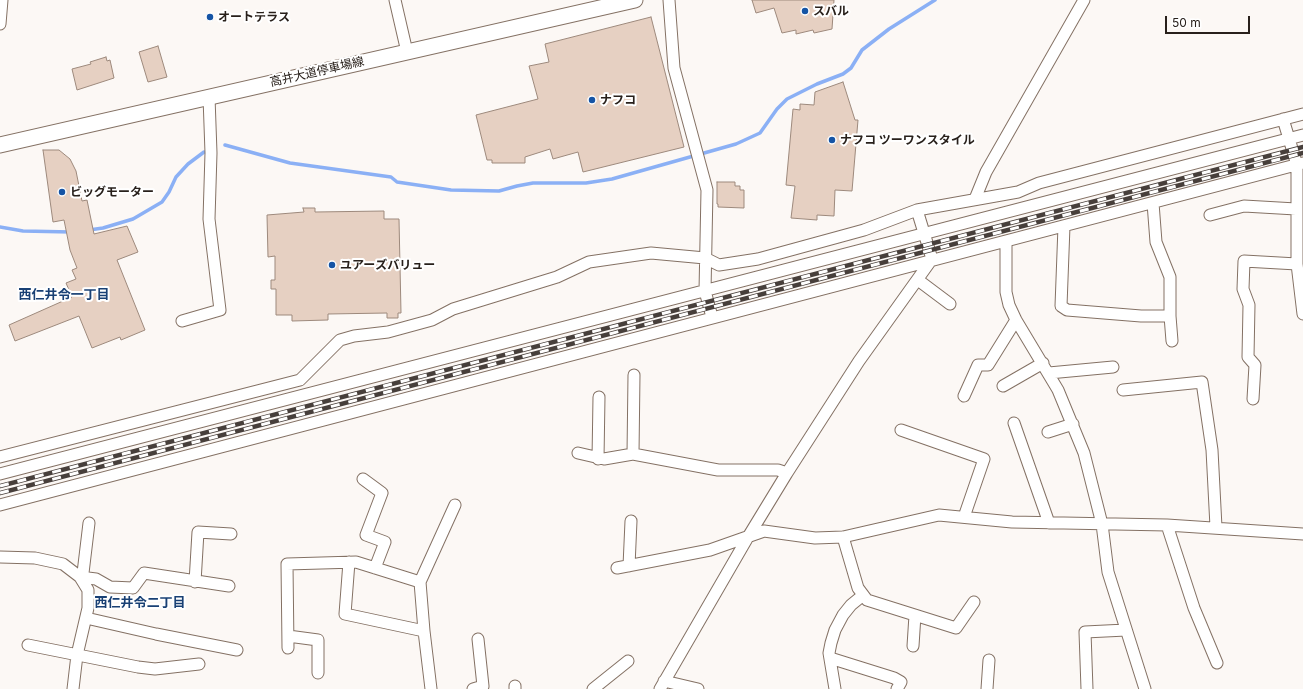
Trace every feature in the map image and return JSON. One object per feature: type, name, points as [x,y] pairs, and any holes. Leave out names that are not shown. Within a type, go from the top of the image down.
[{"type":"main road","name":"高井大道停車場線","points":[[0,145],[635,0]]},
{"type":"street","points":[[0,24],[2,0]]},
{"type":"street","points":[[395,0],[407,52]]},
{"type":"street","points":[[669,0],[674,68],[696,155],[707,190],[705,291],[712,317]]},
{"type":"street","points":[[975,199],[986,172],[1084,0]]},
{"type":"street","points":[[182,321],[220,310],[209,219],[211,154],[208,97]]},
{"type":"street","points":[[0,457],[300,380],[340,340],[354,336],[388,332],[432,320],[453,309],[558,277],[589,262],[651,253],[705,258],[719,265],[758,258],[864,230],[917,210],[1018,192],[1039,182],[1303,114]]},
{"type":"street","points":[[1283,119],[1300,164],[1296,209],[1297,264],[1303,314]]},
{"type":"street","points":[[0,474],[1303,135]]},
{"type":"street","points":[[0,505],[1300,164]]},
{"type":"street","points":[[1153,203],[1156,242],[1170,277],[1170,316],[1172,341]]},
{"type":"street","points":[[1210,215],[1244,206],[1296,209]]},
{"type":"street","points":[[917,210],[932,260]]},
{"type":"street","points":[[1064,226],[1062,306],[1067,310],[1141,316],[1170,316]]},
{"type":"street","points":[[1006,242],[1006,292],[1016,320],[1058,390],[1084,453],[1102,524],[1108,572],[1145,689]]},
{"type":"street","points":[[698,689],[662,685],[748,536],[787,473],[859,361],[932,260]]},
{"type":"street","points":[[1253,399],[1255,365],[1248,357],[1248,305],[1243,290],[1244,261],[1297,264]]},
{"type":"street","points":[[918,280],[950,304]]},
{"type":"street","points":[[964,396],[978,366],[988,366],[1016,320]]},
{"type":"street","points":[[1003,386],[1043,363]]},
{"type":"street","points":[[1049,373],[1113,367]]},
{"type":"street","points":[[633,454],[634,375]]},
{"type":"street","points":[[1123,390],[1202,382],[1212,450],[1216,527]]},
{"type":"street","points":[[598,397],[598,459]]},
{"type":"street","points":[[1014,423],[1049,523]]},
{"type":"street","points":[[1048,432],[1072,424]]},
{"type":"street","points":[[901,430],[984,459],[964,517]]},
{"type":"street","points":[[578,453],[598,459],[633,454],[718,470],[778,470],[787,473]]},
{"type":"street","points":[[363,479],[382,493],[366,535],[384,542],[375,568]]},
{"type":"street","points":[[431,689],[420,582],[455,505]]},
{"type":"street","points":[[618,568],[710,550],[764,531],[815,538],[843,537],[939,515],[1012,522],[1216,527],[1303,534]]},
{"type":"street","points":[[630,566],[631,521]]},
{"type":"street","points":[[80,577],[83,573],[89,523]]},
{"type":"street","points":[[1167,525],[1194,608],[1217,663]]},
{"type":"street","points":[[195,582],[198,532],[231,534]]},
{"type":"street","points":[[843,537],[858,588],[862,596],[867,600],[956,628],[974,602]]},
{"type":"street","points":[[0,557],[35,558],[63,564],[80,577],[88,590],[88,608],[77,655],[73,689]]},
{"type":"street","points":[[349,562],[345,614],[424,631]]},
{"type":"street","points":[[288,648],[287,564],[356,562],[420,582]]},
{"type":"street","points":[[80,577],[96,579],[110,587],[133,588],[144,573],[229,586]]},
{"type":"street","points":[[835,689],[829,653],[835,630],[847,610],[862,596]]},
{"type":"street","points":[[913,646],[915,615]]},
{"type":"street","points":[[86,618],[237,650]]},
{"type":"street","points":[[1087,689],[1085,632],[1126,630]]},
{"type":"street","points":[[288,636],[318,640],[318,673]]},
{"type":"street","points":[[473,689],[483,686],[478,639]]},
{"type":"street","points":[[28,645],[155,669],[199,664]]},
{"type":"street","points":[[830,658],[894,678],[901,682],[897,689]]},
{"type":"street","points":[[988,689],[989,660]]},
{"type":"street","points":[[593,689],[628,661]]},
{"type":"building","points":[[752,0],[834,0],[832,29],[814,33],[813,30],[796,34],[796,30],[782,33],[774,8],[756,13]]},
{"type":"building","points":[[651,17],[684,147],[583,172],[578,152],[553,159],[550,149],[525,157],[525,163],[492,163],[492,160],[487,160],[476,115],[538,99],[529,66],[549,62],[545,44]]},
{"type":"building","points":[[158,46],[167,77],[148,82],[139,52]]},
{"type":"building","points":[[106,57],[107,61],[110,60],[114,78],[77,90],[72,69],[91,64],[90,62]]},
{"type":"building","points":[[843,82],[855,120],[858,120],[852,191],[835,190],[834,216],[817,215],[817,220],[791,218],[795,186],[786,185],[793,109],[800,110],[800,104],[814,105],[815,92]]},
{"type":"building","points":[[43,150],[59,150],[70,159],[76,171],[82,201],[87,200],[94,234],[127,226],[138,252],[117,260],[145,330],[121,340],[120,337],[92,348],[79,316],[15,341],[9,325],[72,297],[66,283],[76,279],[72,270],[77,268],[70,250],[64,220],[53,222]]},
{"type":"building","points":[[717,182],[735,182],[735,186],[740,186],[740,190],[744,190],[744,208],[718,207]]},
{"type":"building","points":[[303,208],[315,208],[315,212],[384,211],[384,219],[399,219],[401,313],[398,313],[398,318],[387,318],[387,313],[328,314],[328,320],[292,321],[292,315],[276,315],[276,289],[271,289],[271,280],[275,280],[275,256],[268,257],[267,215],[304,212]]},
{"type":"waterway","points":[[225,145],[290,163],[391,177],[397,182],[451,190],[499,191],[533,183],[586,183],[612,179],[736,144],[760,133],[777,109],[787,99],[817,84],[843,74],[851,68],[862,50],[889,29],[935,0]]},
{"type":"waterway","points":[[89,230],[103,228],[133,219],[162,202],[169,192],[176,177],[188,164],[204,152]]},
{"type":"waterway","points":[[0,227],[23,231],[71,232]]},
{"type":"railway","points":[[0,486],[1303,147]]},
{"type":"railway","points":[[0,493],[1303,153]]},
{"type":"place","name":"スバル","points":[[805,11]]},
{"type":"place","name":"オートテラス","points":[[210,17]]},
{"type":"place","name":"ナフコ","points":[[592,100]]},
{"type":"place","name":"ナフコ ツーワンスタイル","points":[[832,140]]},
{"type":"place","name":"ビッグモーター","points":[[62,192]]},
{"type":"place","name":"ユアーズバリュー","points":[[332,265]]},
{"type":"district","name":"西仁井令一丁目","points":[[64,295]]},
{"type":"district","name":"西仁井令二丁目","points":[[140,603]]}]
